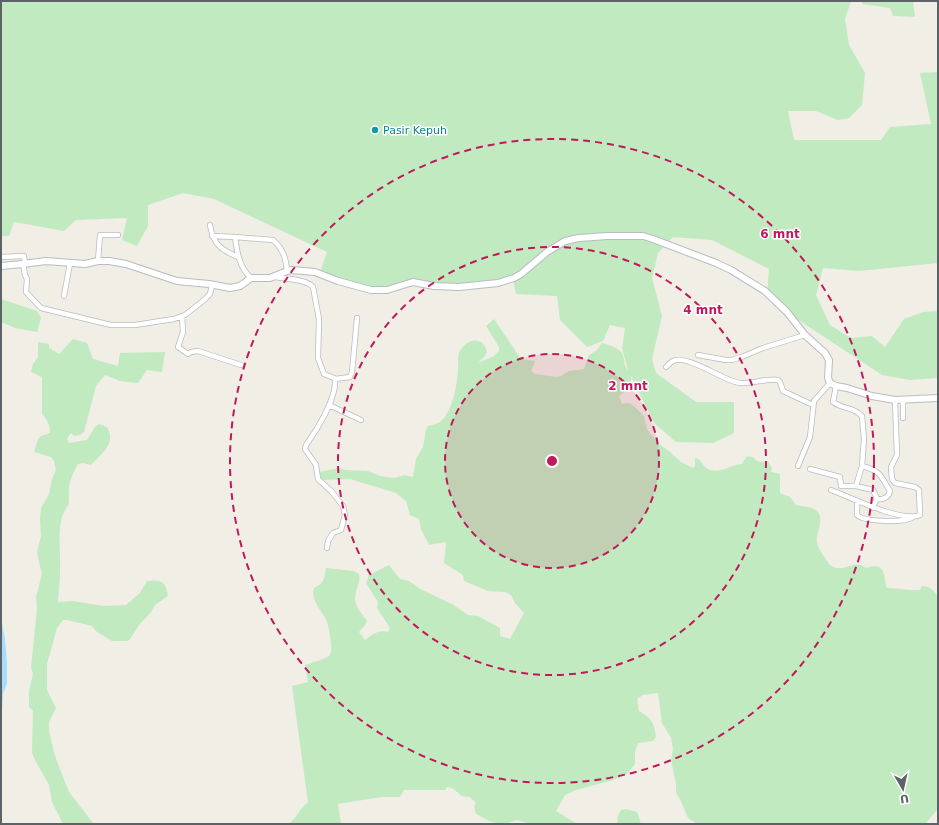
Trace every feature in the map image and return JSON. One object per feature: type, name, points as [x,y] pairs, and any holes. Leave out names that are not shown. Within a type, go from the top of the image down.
[{"type":"street","points":[[210,225],[212,236],[220,247],[225,252],[238,257]]},
{"type":"street","points":[[98,261],[100,235],[118,235]]},
{"type":"street","points":[[212,236],[273,240],[281,248],[287,271]]},
{"type":"street","points":[[1,266],[46,261],[85,264],[98,261],[108,261],[126,264],[177,281],[230,288],[236,287],[251,278],[270,278],[292,270],[315,272],[338,281],[371,290],[387,290],[413,282],[434,286],[459,287],[498,283],[514,278],[547,252],[565,241],[579,238],[608,236],[643,236],[653,238],[716,263],[765,291],[787,312],[805,335],[825,353],[829,360],[828,378],[833,384],[872,396],[895,400],[938,398]]},
{"type":"street","points":[[235,237],[238,257],[247,274],[251,278]]},
{"type":"street","points":[[1,256],[24,256],[25,275],[27,279],[26,292],[41,308],[111,325],[135,325],[174,319],[182,316],[210,294],[212,285]]},
{"type":"street","points":[[64,296],[70,263]]},
{"type":"street","points":[[275,277],[310,283],[313,287],[320,319],[318,358],[324,374],[335,379],[350,377],[352,372],[357,318]]},
{"type":"street","points":[[182,316],[183,332],[178,347],[180,349],[188,354],[198,351],[242,365]]},
{"type":"street","points":[[698,355],[732,360],[763,348],[805,335]]},
{"type":"street","points":[[666,367],[673,361],[681,360],[697,364],[718,375],[739,383],[778,380],[783,391],[813,405]]},
{"type":"street","points":[[327,548],[328,541],[333,533],[341,530],[345,519],[345,510],[338,498],[318,479],[316,465],[305,449],[306,445],[322,421],[329,405],[334,392],[335,379]]},
{"type":"street","points":[[798,466],[810,437],[814,401],[833,384]]},
{"type":"street","points":[[833,384],[833,402],[842,407],[856,410],[862,416],[864,439],[862,466],[856,486]]},
{"type":"street","points":[[831,490],[872,508],[895,514],[918,516],[921,513],[919,490],[914,487],[896,483],[892,479],[891,468],[897,455],[895,400]]},
{"type":"street","points":[[903,400],[903,418]]},
{"type":"street","points":[[329,405],[361,420]]},
{"type":"street","points":[[862,466],[879,473],[890,492],[885,498],[877,499]]},
{"type":"street","points":[[810,470],[840,477],[841,486],[856,486],[873,490],[877,499]]},
{"type":"street","points":[[872,508],[877,499]]},
{"type":"street","points":[[858,501],[856,505],[857,515],[862,518],[887,521],[906,520],[912,516]]},
{"type":"green space","points":[[1,1],[851,1],[845,19],[849,45],[865,73],[862,105],[849,118],[838,120],[816,111],[788,111],[794,140],[881,140],[890,127],[931,124],[920,73],[938,72],[938,263],[859,271],[823,268],[816,295],[830,325],[851,338],[872,336],[885,347],[904,319],[923,312],[938,311],[938,378],[910,380],[882,375],[797,319],[767,296],[769,269],[712,240],[673,237],[658,253],[652,278],[662,316],[652,359],[656,373],[696,402],[734,402],[734,433],[713,443],[676,442],[654,423],[631,376],[631,387],[619,396],[622,404],[629,403],[644,416],[647,429],[658,443],[681,462],[693,468],[695,466],[696,458],[705,467],[714,471],[742,464],[746,457],[752,457],[759,462],[768,461],[772,468],[771,472],[780,474],[780,493],[790,497],[796,505],[816,510],[820,516],[817,540],[820,551],[829,564],[839,568],[857,564],[866,568],[877,566],[884,574],[887,588],[920,590],[922,586],[925,586],[931,589],[938,596],[938,809],[925,824],[697,824],[688,818],[676,793],[676,784],[671,760],[673,749],[671,738],[662,723],[658,693],[643,695],[637,699],[639,711],[652,721],[656,737],[653,741],[638,743],[635,752],[635,764],[627,774],[613,780],[576,790],[565,795],[556,811],[577,824],[530,824],[517,820],[499,824],[489,821],[476,814],[474,807],[476,803],[470,797],[462,796],[452,788],[447,787],[445,790],[404,790],[400,797],[381,797],[338,804],[341,824],[289,824],[308,802],[292,686],[308,682],[305,665],[327,657],[330,654],[331,640],[328,625],[315,602],[313,593],[314,588],[323,580],[326,568],[354,571],[359,574],[355,602],[367,621],[359,632],[365,640],[378,632],[388,632],[390,628],[377,608],[378,602],[366,583],[369,575],[389,565],[400,579],[409,581],[420,589],[452,604],[468,615],[478,616],[500,628],[500,636],[510,639],[524,613],[515,603],[511,595],[505,592],[488,591],[464,581],[463,575],[444,563],[445,542],[429,545],[421,529],[419,519],[410,515],[406,501],[396,493],[350,479],[323,480],[319,478],[319,472],[339,468],[345,470],[368,471],[380,476],[394,478],[404,475],[413,477],[416,459],[423,447],[428,426],[440,422],[451,406],[456,384],[458,355],[462,348],[465,344],[474,340],[482,343],[487,352],[478,363],[494,356],[499,351],[499,347],[486,326],[494,319],[521,359],[535,361],[531,371],[535,374],[556,377],[569,371],[584,369],[589,355],[597,350],[602,343],[614,347],[622,353],[625,366],[628,370],[622,348],[625,328],[610,325],[603,341],[587,347],[560,320],[557,296],[516,294],[513,279],[485,284],[430,285],[413,281],[387,288],[378,288],[340,280],[320,272],[327,252],[214,199],[183,193],[148,205],[148,226],[137,246],[122,240],[127,218],[76,220],[64,231],[14,222],[9,236],[1,236]]},
{"type":"green space","points":[[862,1],[913,1],[915,17],[893,16],[890,8],[862,4]]},
{"type":"green space","points":[[1,299],[37,311],[41,318],[37,332],[15,328],[1,322]]},
{"type":"green space","points":[[73,339],[87,343],[93,359],[118,366],[120,353],[165,352],[162,372],[147,370],[138,383],[120,381],[105,375],[96,386],[84,432],[80,435],[74,436],[71,433],[67,439],[69,443],[87,440],[95,427],[99,424],[107,427],[110,433],[109,444],[103,452],[91,465],[83,463],[78,464],[71,479],[69,488],[69,504],[60,526],[60,572],[58,602],[72,601],[104,606],[126,605],[140,593],[147,581],[152,580],[162,582],[166,587],[168,596],[155,605],[127,641],[112,641],[97,632],[92,626],[67,620],[63,620],[57,628],[47,664],[47,690],[56,708],[49,722],[49,731],[55,756],[69,792],[94,824],[63,824],[52,802],[49,785],[32,752],[33,711],[29,707],[29,691],[33,674],[31,667],[37,609],[36,597],[42,574],[37,552],[41,536],[41,508],[49,494],[52,479],[56,470],[54,461],[51,457],[34,452],[38,439],[41,436],[50,433],[48,422],[42,414],[42,377],[31,372],[33,364],[38,357],[38,342],[49,344],[49,348],[59,354]]},
{"type":"green space","points":[[626,809],[637,812],[641,824],[617,824],[618,816],[621,810]]},
{"type":"water","points":[[1,618],[5,639],[7,683],[3,694],[1,724]]},
{"type":"place","name":"Pasir Kepuh","points":[[375,130]]}]
